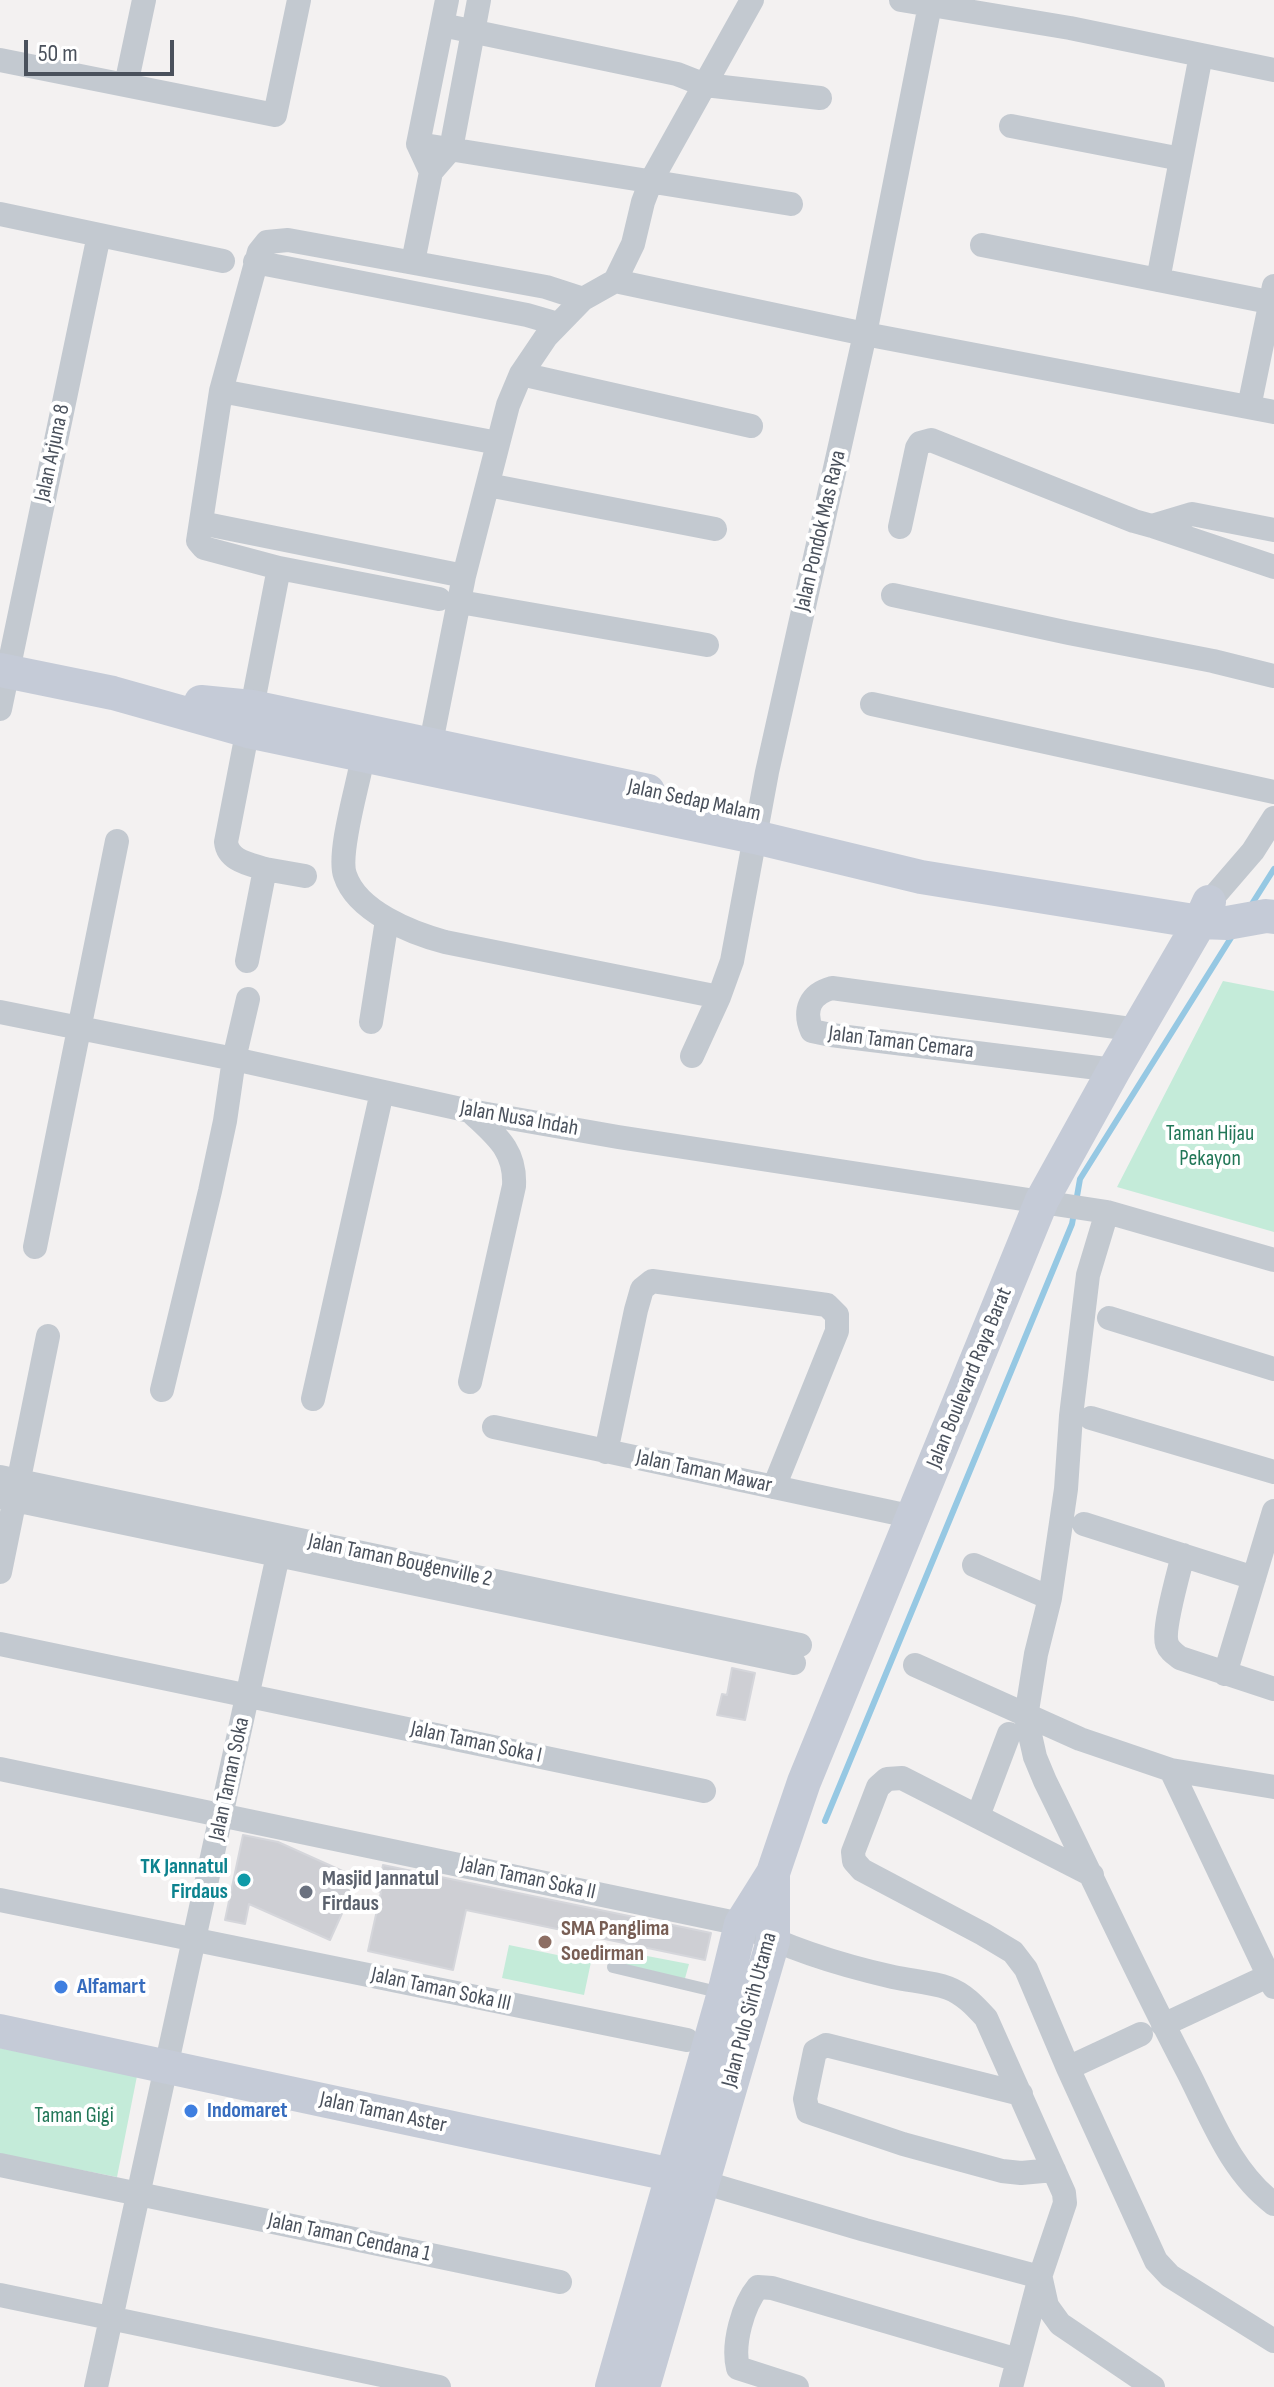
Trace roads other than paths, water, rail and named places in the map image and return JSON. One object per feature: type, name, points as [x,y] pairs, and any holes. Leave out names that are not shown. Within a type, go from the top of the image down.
[{"type":"main road","name":"Jalan Sedap Malam","points":[[4,671],[250,719],[757,826],[1241,911]]},
{"type":"main road","name":"Jalan Boulevard Raya Barat","points":[[773,1873],[804,1782],[914,1517],[1051,1202],[1114,1070],[1138,1030],[1241,911]]},
{"type":"main road","name":"Jalan Pulo Sirih Utama","points":[[688,2179],[724,1993],[741,1924],[773,1873]]},
{"type":"main road","name":"Jalan Pulo Sirih Utama","points":[[612,2387],[664,2258],[688,2179],[773,1941],[773,1873]]},
{"type":"main road","name":"Jalan Taman Aster","points":[[0,2031],[688,2179]]},
{"type":"main road","name":"Jalan Pulo Sirih Utama","points":[[643,2387],[664,2258]]},
{"type":"street","points":[[126,85],[144,0]]},
{"type":"street","points":[[0,60],[275,115],[299,0]]},
{"type":"street","points":[[431,172],[418,144],[447,0]]},
{"type":"street","points":[[413,262],[431,172],[451,149],[479,0]]},
{"type":"street","points":[[428,756],[450,600],[464,576],[508,405],[521,374],[546,337],[583,299],[615,281],[633,244],[651,181],[752,0]]},
{"type":"street","points":[[901,0],[1070,28],[1274,70]]},
{"type":"street","name":"Jalan Pondok Mas Raya","points":[[692,1056],[732,961],[810,573],[865,334],[930,3]]},
{"type":"street","points":[[442,25],[677,74],[705,85],[820,98]]},
{"type":"street","points":[[1158,280],[1201,55]]},
{"type":"street","points":[[1011,126],[1181,159]]},
{"type":"street","points":[[418,144],[791,204]]},
{"type":"street","points":[[0,214],[223,261]]},
{"type":"street","name":"Jalan Arjuna 8","points":[[0,709],[4,671],[99,235]]},
{"type":"street","points":[[583,299],[546,287],[280,239],[264,245],[255,262],[221,391],[198,541],[204,548],[279,568],[707,645]]},
{"type":"street","points":[[982,245],[1158,280],[1273,297],[1249,407]]},
{"type":"street","points":[[255,262],[527,315],[558,324]]},
{"type":"street","points":[[615,281],[865,334],[1274,412]]},
{"type":"street","points":[[521,374],[751,426]]},
{"type":"street","points":[[221,391],[498,443]]},
{"type":"street","points":[[900,527],[917,448],[920,443],[931,440],[1134,521],[1274,567]]},
{"type":"street","points":[[488,485],[715,529]]},
{"type":"street","points":[[1152,526],[1192,514],[1274,530]]},
{"type":"street","points":[[201,523],[464,576]]},
{"type":"street","points":[[279,568],[226,842],[227,850],[234,857],[265,869],[305,876]]},
{"type":"street","points":[[893,595],[1274,676]]},
{"type":"street","points":[[872,704],[1274,792]]},
{"type":"street","points":[[360,771],[344,853],[345,875],[356,894],[387,920],[414,933],[445,942],[719,997]]},
{"type":"street","points":[[1241,911],[1253,851],[1274,818]]},
{"type":"street","points":[[35,1247],[117,841]]},
{"type":"street","points":[[247,961],[265,869]]},
{"type":"street","points":[[371,1022],[387,920]]},
{"type":"street","name":"Jalan Taman Cemara","points":[[1114,1070],[812,1031],[807,1020],[811,1002],[819,991],[832,988],[1138,1030]]},
{"type":"street","points":[[162,1390],[225,1121],[234,1059],[248,999]]},
{"type":"street","name":"Jalan Nusa Indah","points":[[0,1012],[470,1111],[618,1137],[1098,1210],[1274,1260]]},
{"type":"street","points":[[313,1399],[382,1092]]},
{"type":"street","points":[[470,1111],[501,1140],[515,1170],[470,1382]]},
{"type":"street","points":[[978,1816],[1017,1725],[1050,1598],[1066,1489],[1071,1416],[1098,1210]]},
{"type":"street","points":[[606,1452],[636,1310],[642,1289],[652,1281],[827,1305],[837,1315],[837,1331],[774,1487]]},
{"type":"street","points":[[1109,1318],[1274,1369]]},
{"type":"street","points":[[0,1572],[9,1489],[48,1336]]},
{"type":"street","points":[[1091,1418],[1274,1472]]},
{"type":"street","name":"Jalan Taman Mawar","points":[[494,1427],[914,1517]]},
{"type":"street","name":"Jalan Taman Bougenville 2","points":[[9,1489],[797,1654]]},
{"type":"street","points":[[1225,1674],[1274,1511]]},
{"type":"street","points":[[1084,1524],[1254,1578]]},
{"type":"street","name":"Jalan Taman Soka","points":[[96,2387],[280,1546]]},
{"type":"street","points":[[1183,1555],[1166,1642],[1180,1658],[1274,1689]]},
{"type":"street","points":[[974,1565],[1050,1598]]},
{"type":"street","name":"Jalan Taman Soka I","points":[[0,1644],[704,1791]]},
{"type":"street","points":[[915,1665],[1017,1725],[1080,1739],[1171,1770],[1274,1787]]},
{"type":"street","points":[[1017,1725],[1092,1875],[1152,2030],[1239,2170],[1274,2204]]},
{"type":"street","name":"Jalan Taman Soka II","points":[[0,1769],[741,1924],[773,1941],[804,1952],[949,1988],[970,2000],[986,2018],[1064,2193],[1065,2203],[1040,2277],[1011,2387]]},
{"type":"street","points":[[1068,2068],[1271,1981],[1171,1770]]},
{"type":"street","points":[[1092,1875],[902,1778],[887,1779],[878,1787],[854,1846],[854,1861],[862,1870],[983,1934],[1019,1957],[1150,2250],[1162,2269],[1274,2341]]},
{"type":"street","name":"Jalan Taman Soka III","points":[[0,1900],[687,2040]]},
{"type":"street","points":[[1021,2094],[826,2045],[815,2051],[805,2099],[808,2112],[903,2144],[1013,2173],[1054,2170]]},
{"type":"street","name":"Jalan Taman Cendana 1","points":[[0,2165],[560,2282]]},
{"type":"street","points":[[688,2179],[1040,2277],[1047,2306],[1060,2324],[1153,2387]]},
{"type":"street","points":[[797,2387],[738,2368],[735,2354],[747,2300],[758,2287],[772,2288],[1018,2360]]},
{"type":"street","points":[[0,2295],[439,2387]]},
{"type":"lane","points":[[613,1967],[724,1993]]},
{"type":"waterway","points":[[1250,907],[1274,869]]},
{"type":"waterway","points":[[1076,1202],[1080,1179],[1234,933]]},
{"type":"waterway","points":[[825,1821],[1074,1213]]},
{"type":"place","name":"TK Jannatul Firdaus","points":[[244,1880]]},
{"type":"place","name":"Masjid Jannatul Firdaus","points":[[306,1892]]},
{"type":"place","name":"SMA Panglima Soedirman","points":[[545,1942]]},
{"type":"place","name":"Alfamart","points":[[61,1987]]},
{"type":"place","name":"Indomaret","points":[[191,2111]]},
{"type":"park label","name":"Taman Hijau Pekayon","points":[[1210,1146]]},
{"type":"park label","name":"Taman Gigi","points":[[74,2116]]}]
